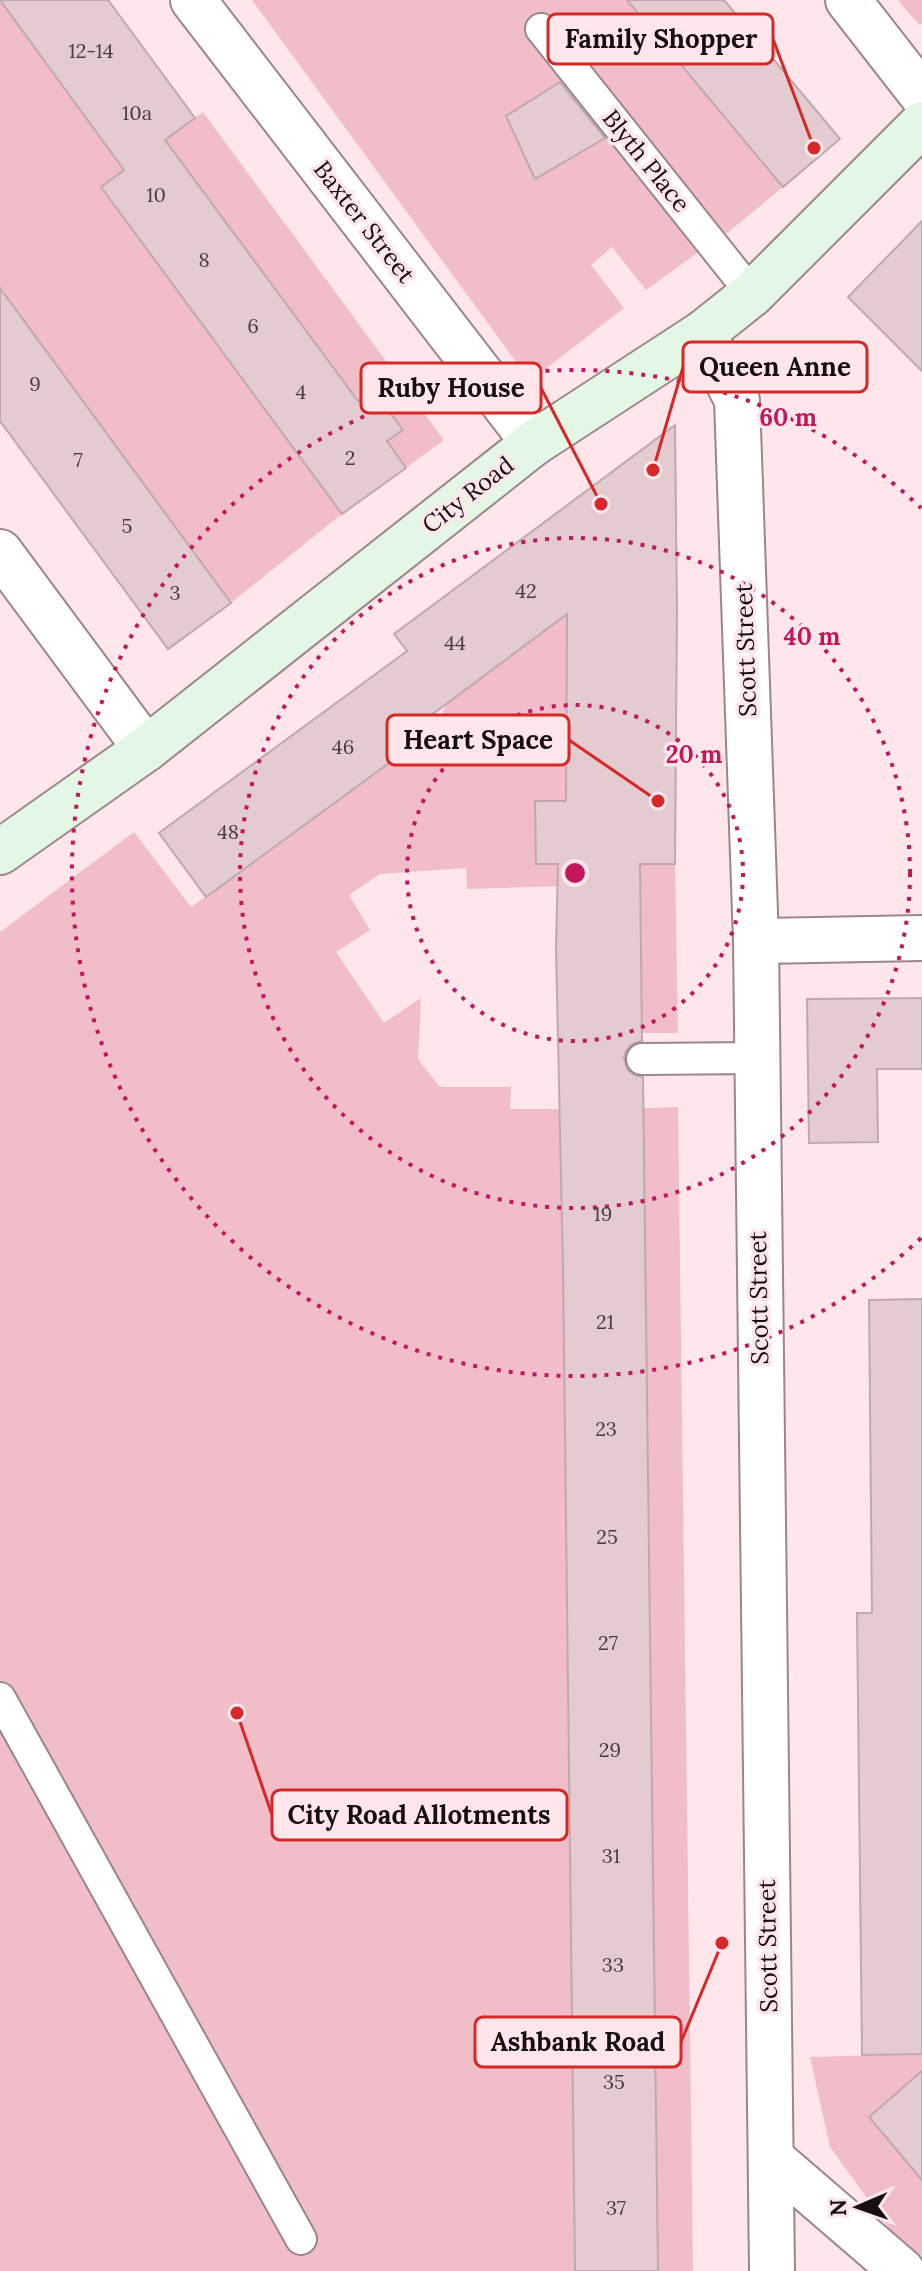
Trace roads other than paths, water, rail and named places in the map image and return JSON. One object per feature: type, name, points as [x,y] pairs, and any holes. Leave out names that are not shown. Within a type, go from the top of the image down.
[{"type":"street","name":"Baxter Street","points":[[193,0],[534,443]]},
{"type":"street","points":[[848,0],[922,95]]},
{"type":"street","name":"City Road","points":[[0,852],[146,749],[534,443],[703,333],[752,294],[922,124]]},
{"type":"street","name":"Scott Street","points":[[703,333],[737,400],[756,941],[772,2271]]},
{"type":"street","points":[[0,552],[146,749]]},
{"type":"street","points":[[756,941],[922,938]]},
{"type":"street","points":[[771,2158],[902,2271]]},
{"type":"lane","name":"Blyth Place","points":[[541,29],[752,294]]},
{"type":"lane","points":[[642,1059],[756,1058]]},
{"type":"lane","points":[[0,1698],[301,2239]]},
{"type":"place","name":"Family Shopper","points":[[814,148]]},
{"type":"place","name":"Queen Anne","points":[[653,470]]},
{"type":"place","name":"Ruby House","points":[[601,504]]},
{"type":"place","name":"Heart Space","points":[[658,801]]},
{"type":"place","name":"City Road Allotments","points":[[237,1713]]},
{"type":"place","name":"Ashbank Road","points":[[722,1943]]}]
